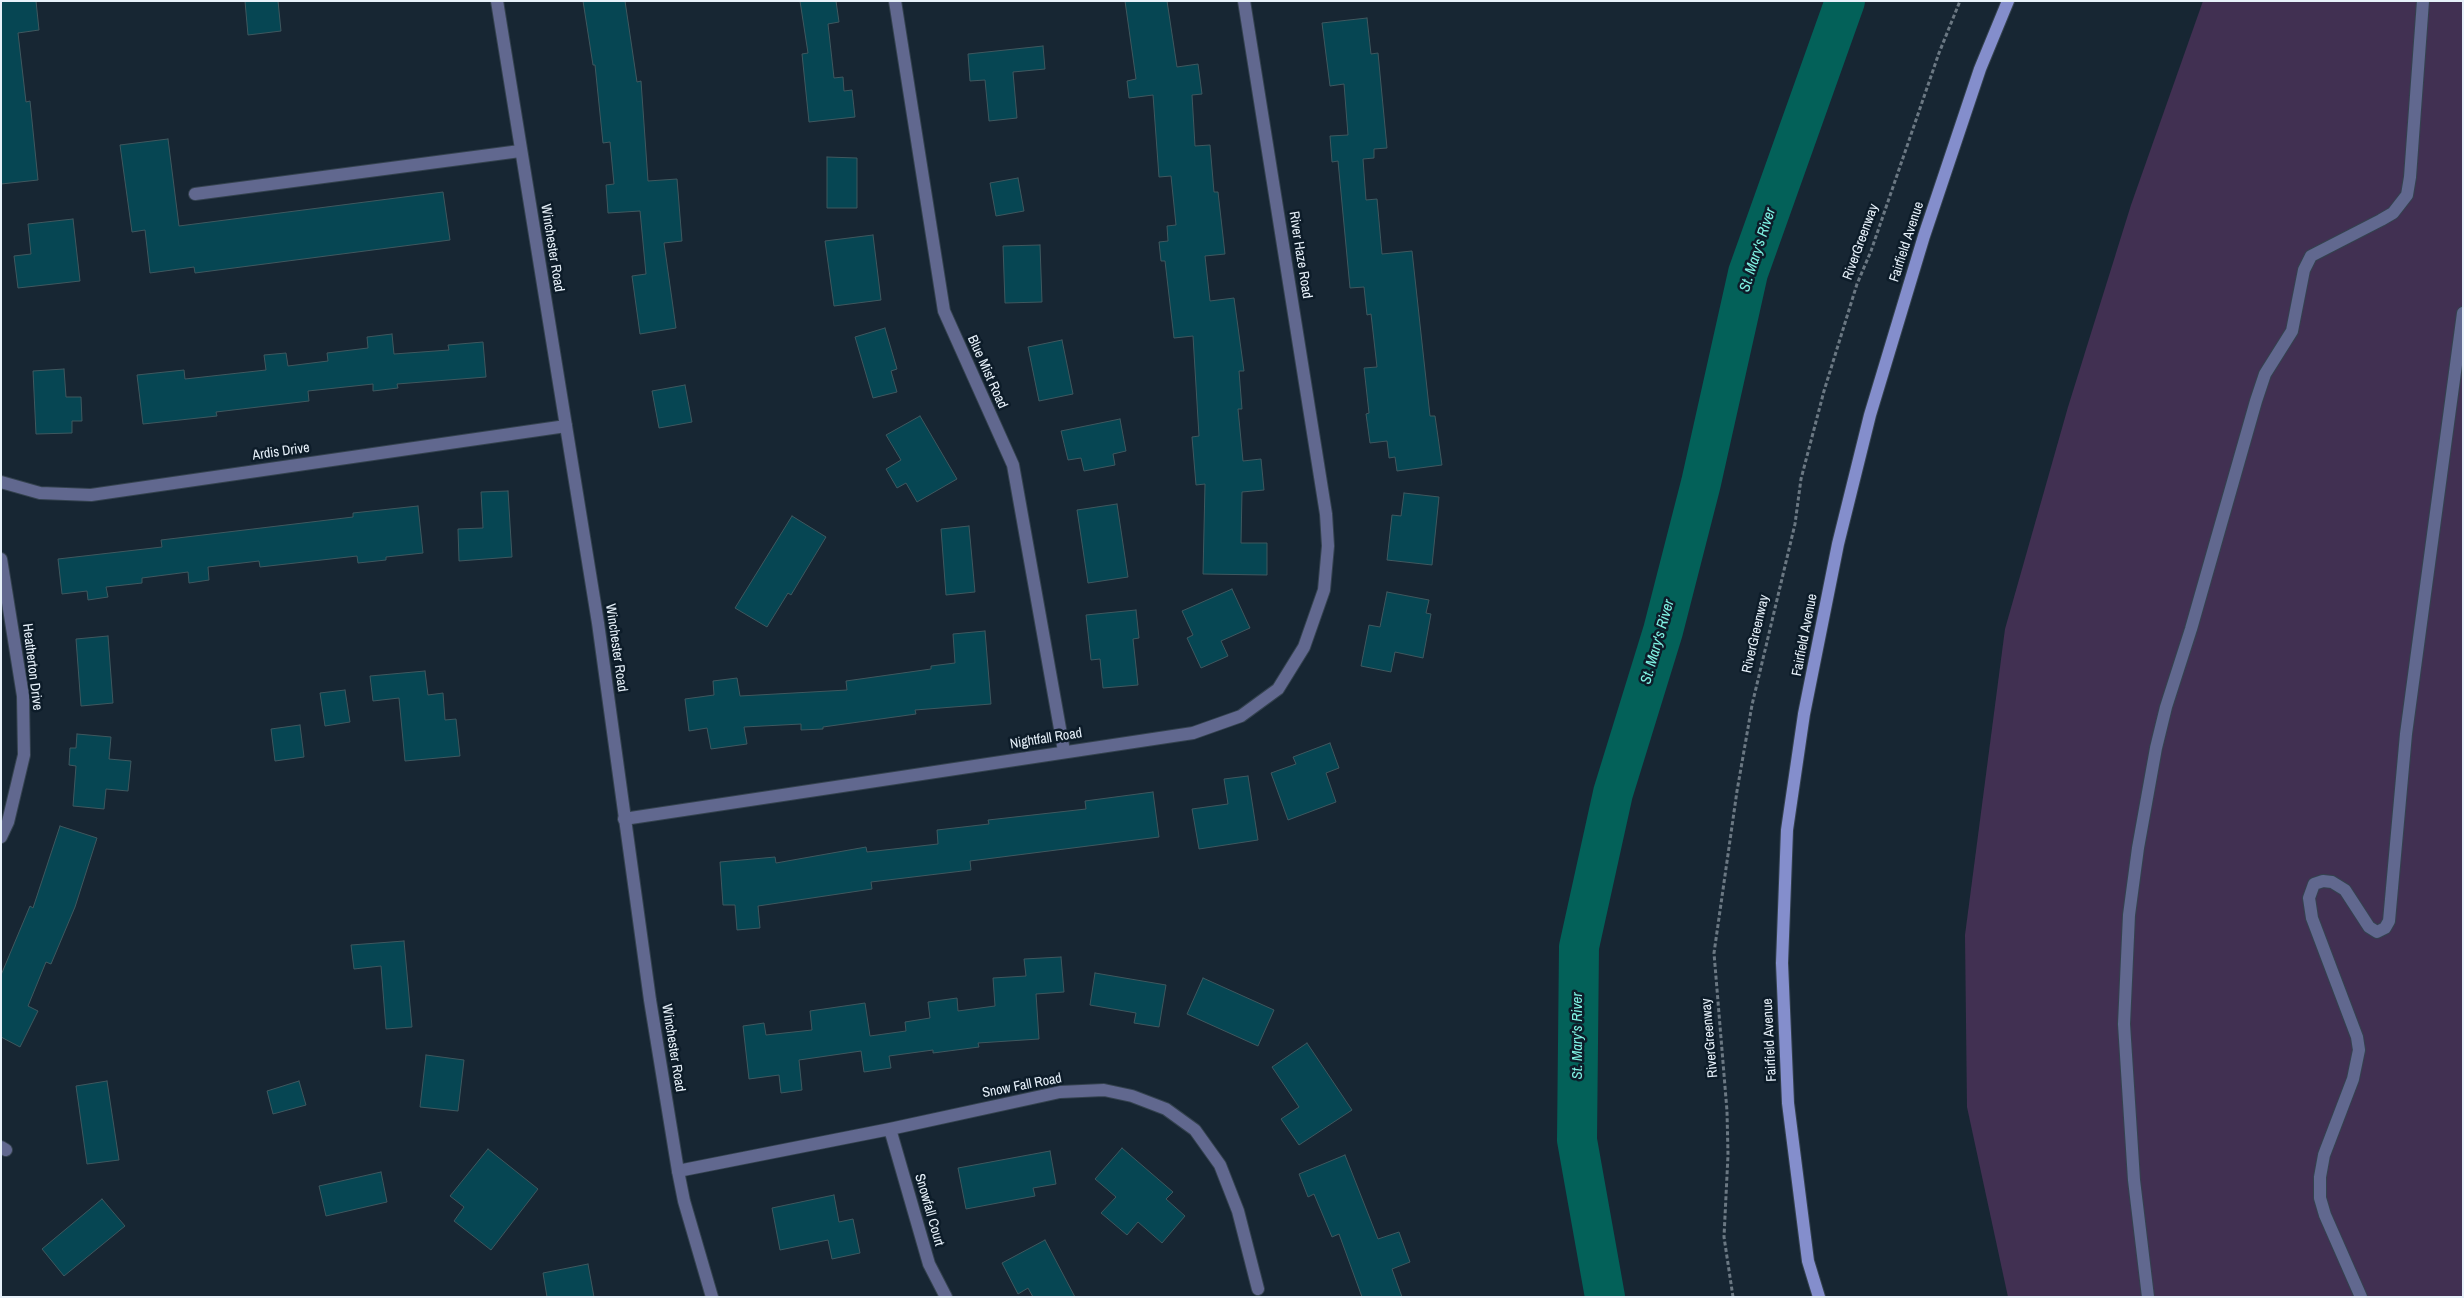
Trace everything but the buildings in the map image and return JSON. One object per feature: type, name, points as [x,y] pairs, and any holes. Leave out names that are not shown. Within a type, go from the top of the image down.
[{"type":"main road","name":"Fairfield Avenue","points":[[1819,1297],[1808,1261],[1788,1103],[1782,963],[1787,830],[1803,724],[1838,544],[1870,415],[1924,236],[1980,69],[2008,1]]},
{"type":"street","name":"Winchester Road","points":[[497,1],[598,623],[624,819],[678,1171],[691,1229],[712,1297]]},
{"type":"street","name":"Blue Mist Road","points":[[895,1],[944,311],[1013,466],[1064,751]]},
{"type":"street","name":"River Haze Road","points":[[1244,1],[1326,514]]},
{"type":"street","points":[[2148,1297],[2134,1180],[2124,1024],[2130,915],[2140,838],[2156,748],[2166,707],[2200,601],[2256,400],[2265,374],[2292,331],[2304,270],[2311,256],[2393,213],[2406,195],[2410,177],[2423,1]]},
{"type":"street","points":[[196,194],[520,151]]},
{"type":"street","points":[[2361,1297],[2320,1198],[2320,1177],[2324,1154],[2353,1079],[2359,1050],[2357,1037],[2312,918],[2309,898],[2314,884],[2323,881],[2332,882],[2345,890],[2370,927],[2376,932],[2385,928],[2388,921],[2406,734],[2463,313]]},
{"type":"street","name":"Ardis Drive","points":[[1,482],[40,493],[91,495],[566,426]]},
{"type":"street","name":"Nightfall Road","points":[[624,819],[1193,733],[1242,716],[1278,689],[1304,648],[1324,590],[1328,546],[1326,514]]},
{"type":"street","name":"Heatherton Drive","points":[[1,559],[23,696],[24,755],[4,820],[1,837]]},
{"type":"street","name":"Snow Fall Road","points":[[678,1171],[890,1129],[1060,1092],[1104,1090],[1132,1096],[1166,1109],[1194,1130],[1220,1165],[1238,1211],[1258,1289]]},
{"type":"street","name":"Snowfall Court","points":[[890,1129],[929,1264],[946,1297]]},
{"type":"path","name":"RiverGreenway","points":[[1733,1297],[1724,1237],[1728,1154],[1727,1111],[1714,954],[1749,724],[1758,673],[1794,524],[1801,479],[1824,391],[1857,284],[1871,251],[1939,52],[1960,1]]},
{"type":"shaded area","points":[[2203,1],[2463,1],[2463,1297],[2008,1297],[1967,1107],[1965,935],[2005,629],[2068,407],[2131,205]]},
{"type":"waterway","name":"St. Mary's River","points":[[1605,1297],[1577,1140],[1579,947],[1613,793],[1663,631],[1701,483],[1748,273],[1845,1]]}]
